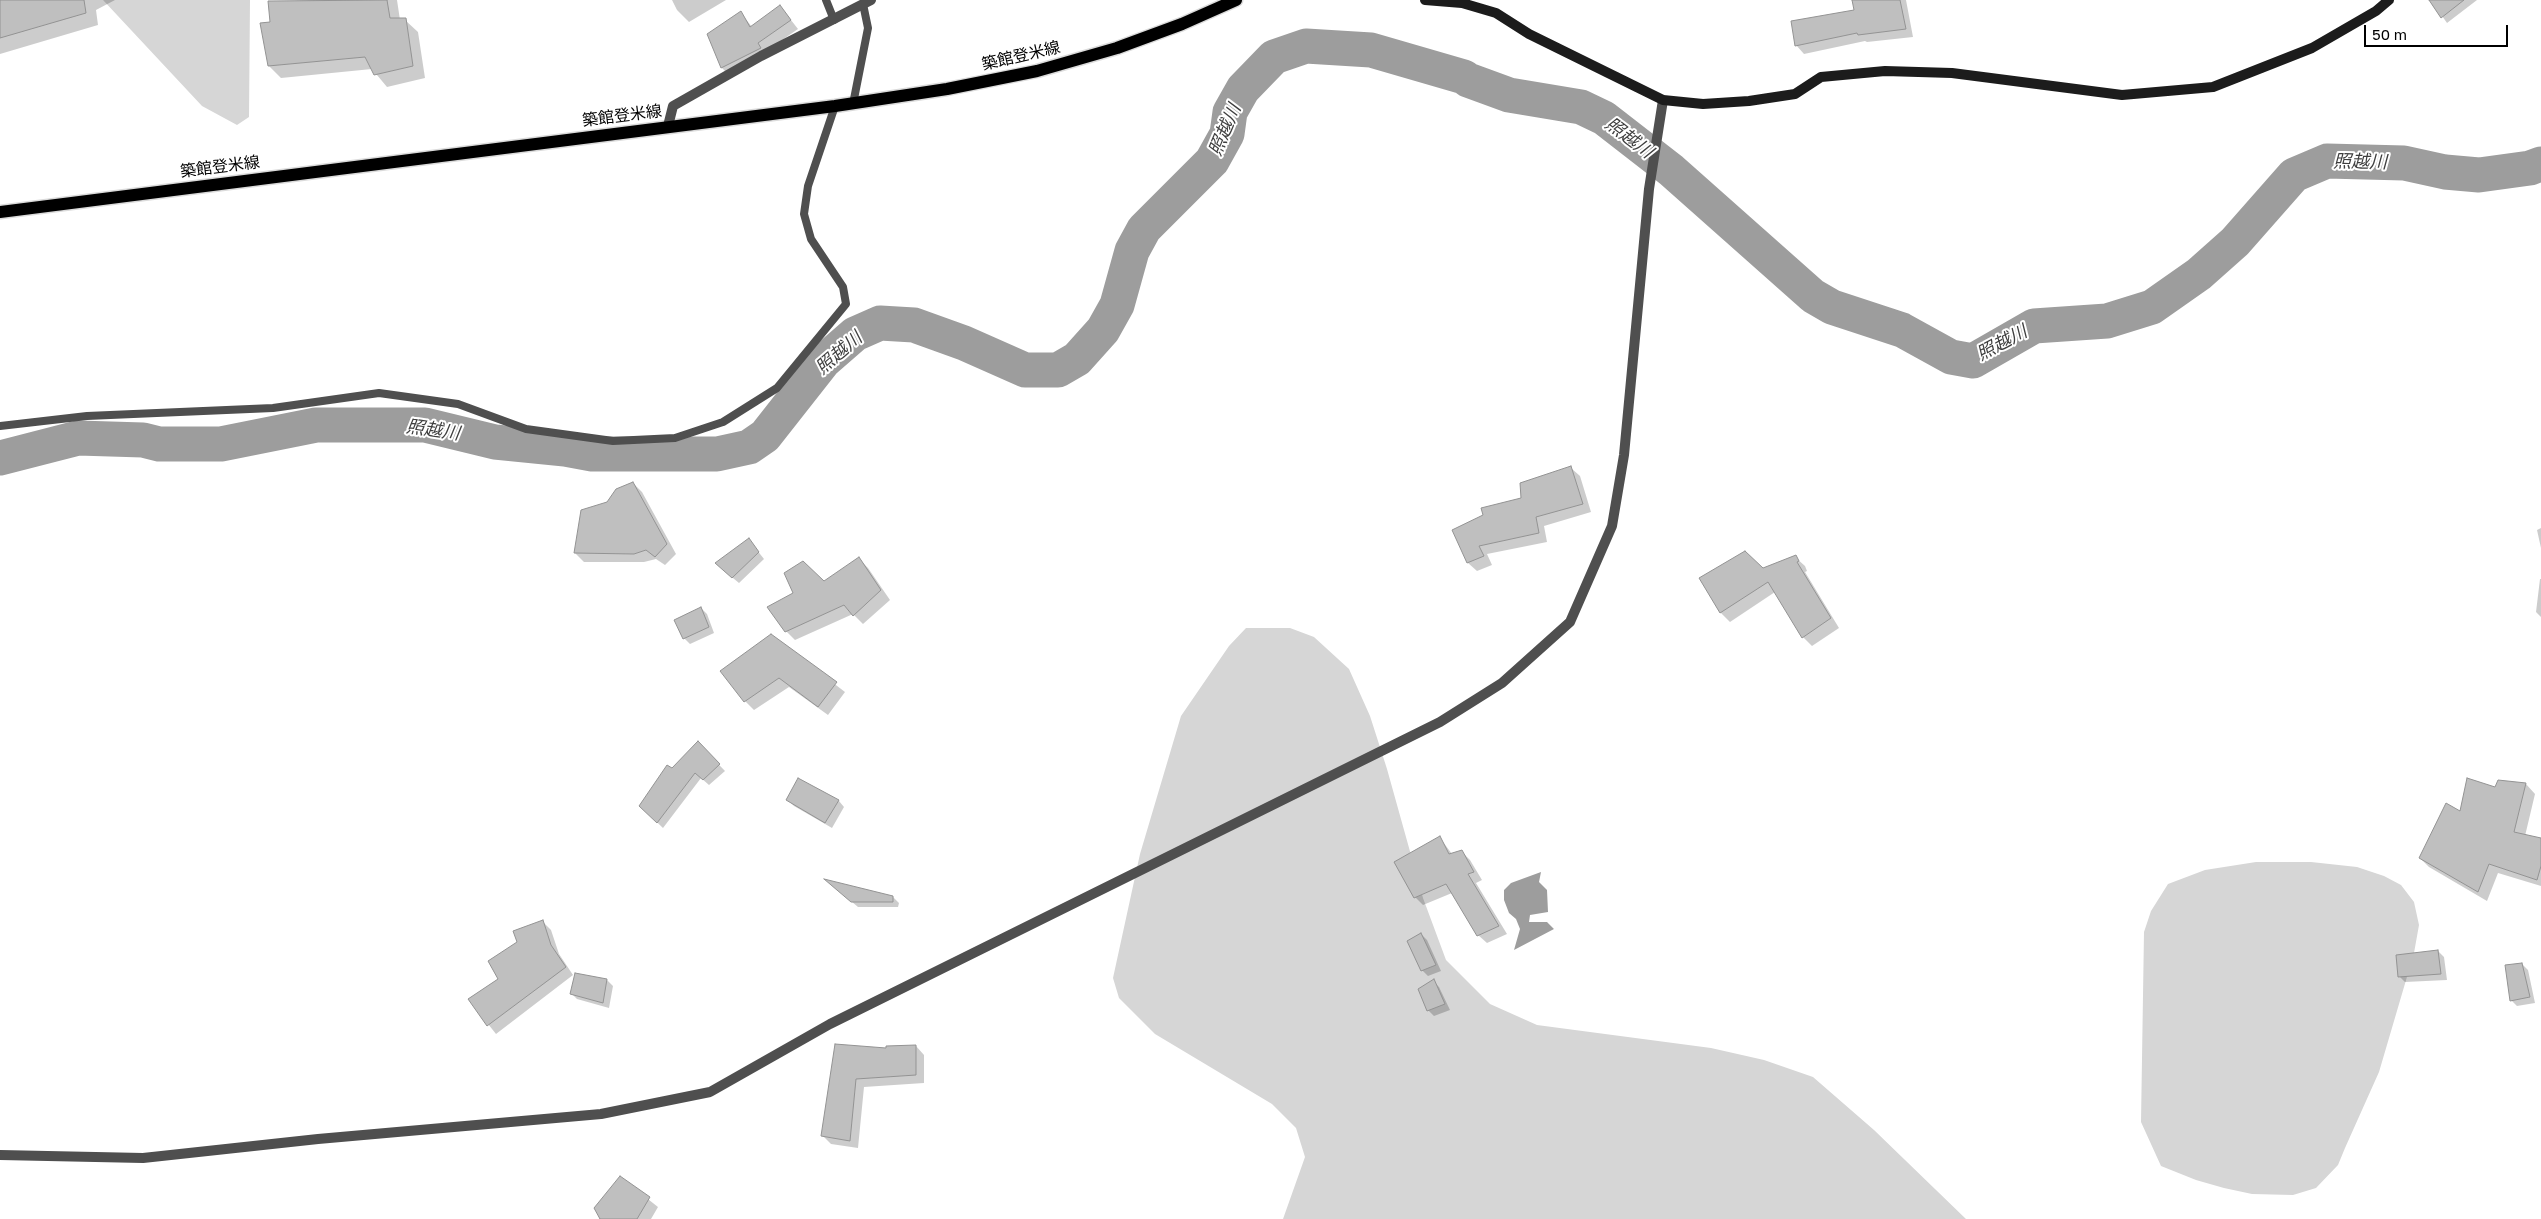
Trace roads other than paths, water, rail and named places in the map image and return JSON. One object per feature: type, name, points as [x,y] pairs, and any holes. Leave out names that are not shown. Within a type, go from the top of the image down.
[{"type":"main road","name":"築館登米線","points":[[0,212],[853,104],[947,90],[1037,71],[1117,48],[1182,24],[1236,0]]},
{"type":"street","points":[[1425,0],[1462,3],[1496,12],[1530,34],[1663,100],[1702,104],[1749,101],[1795,94],[1821,77],[1885,71],[1952,73],[2122,95],[2213,87],[2312,48],[2376,11],[2389,0]]},
{"type":"street","points":[[668,126],[672,106],[761,56],[867,2]]},
{"type":"street","points":[[0,1155],[143,1158],[318,1139],[602,1114],[710,1092],[830,1024],[1440,722],[1502,683],[1570,622],[1612,526],[1624,455],[1649,189],[1663,100]]},
{"type":"lane","points":[[826,0],[834,20]]},
{"type":"lane","points":[[853,104],[868,28],[867,2]]},
{"type":"lane","points":[[0,426],[88,416],[273,408],[379,393],[458,404],[526,429],[613,441],[675,438],[723,422],[777,388],[846,304],[843,287],[811,239],[804,214],[808,186],[835,106]]},
{"type":"waterway","name":"照越川","points":[[0,458],[78,438],[143,440],[159,444],[221,444],[316,425],[425,425],[495,442],[565,449],[592,454],[717,454],[749,447],[765,436],[824,361],[855,334],[880,323],[914,325],[964,343],[1025,370],[1058,370],[1077,359],[1103,330],[1117,305],[1132,251],[1144,229],[1212,161],[1227,134],[1230,112],[1243,89],[1274,57],[1306,46],[1371,50],[1464,77],[1509,95],[1581,107],[1604,118],[1671,170],[1813,296],[1832,307],[1902,330],[1951,357],[1973,361],[2034,326],[2107,321],[2152,307],[2199,274],[2235,242],[2294,175],[2327,161],[2404,163],[2445,172],[2479,175],[2530,168],[2541,164]]}]
